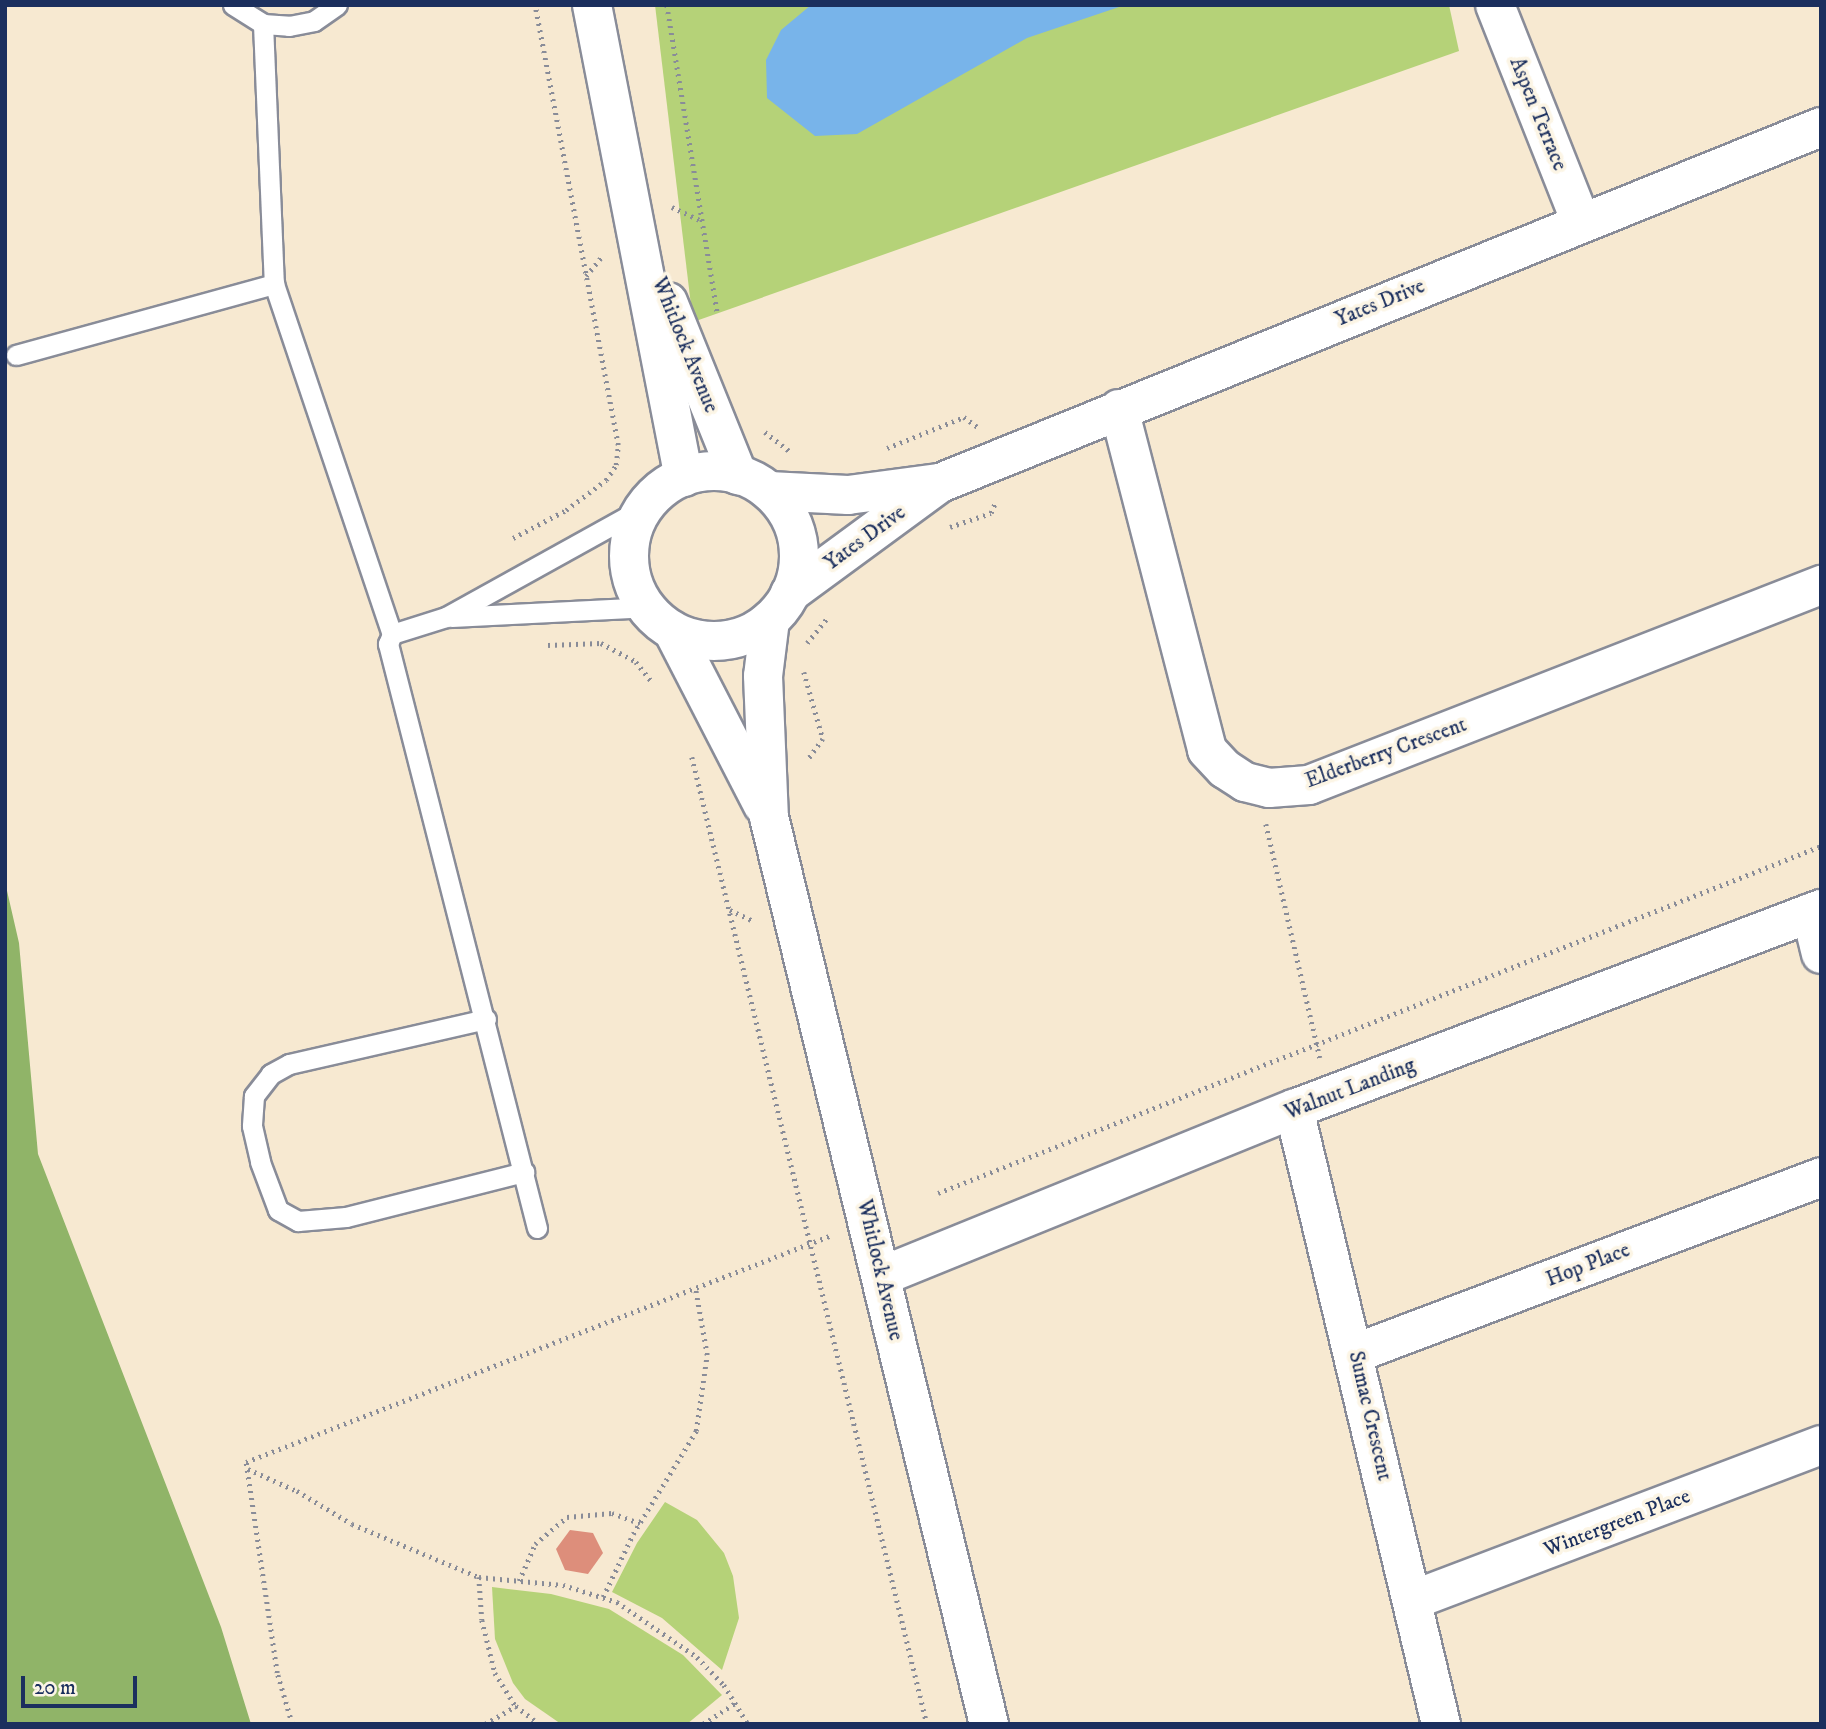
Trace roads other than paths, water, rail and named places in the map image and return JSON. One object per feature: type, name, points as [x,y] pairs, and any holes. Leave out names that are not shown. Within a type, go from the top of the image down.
[{"type":"street","name":"Whitlock Avenue","points":[[592,5],[684,477]]},
{"type":"street","name":"Aspen Terrace","points":[[1495,5],[1581,222]]},
{"type":"street","name":"Yates Drive","points":[[753,483],[848,495],[940,482],[1821,127]]},
{"type":"street","name":"Whitlock Avenue","points":[[632,216],[753,483]]},
{"type":"street","name":"Elderberry Crescent","points":[[1119,409],[1208,750],[1225,769],[1245,782],[1269,788],[1309,785],[1821,584]]},
{"type":"street","points":[[706,472],[753,483],[787,513],[798,539],[799,566],[780,607],[748,635],[723,641],[697,640],[660,619],[631,572],[629,552],[633,533],[646,506],[666,486],[684,477],[706,472]]},
{"type":"street","name":"Yates Drive","points":[[780,607],[940,482]]},
{"type":"street","name":"Whitlock Avenue","points":[[780,607],[763,676],[769,817],[989,1724]]},
{"type":"street","name":"Whitlock Avenue","points":[[660,619],[769,817]]},
{"type":"street","points":[[1816,911],[1821,954]]},
{"type":"street","name":"Walnut Landing","points":[[882,1276],[1294,1109],[1816,911]]},
{"type":"street","name":"Sumac Crescent","points":[[1294,1109],[1356,1353],[1441,1724]]},
{"type":"street","name":"Hop Place","points":[[1356,1353],[1821,1177]]},
{"type":"street","name":"Wintergreen Place","points":[[1413,1600],[1821,1445]]},
{"type":"lane","points":[[233,5],[263,24],[289,26],[314,21],[337,5]]},
{"type":"lane","points":[[263,24],[274,284],[392,634],[389,659],[486,1019],[537,1228]]},
{"type":"lane","points":[[16,355],[274,284]]},
{"type":"lane","points":[[392,634],[446,617],[646,506]]},
{"type":"lane","points":[[446,617],[660,619]]},
{"type":"lane","points":[[486,1019],[289,1064],[271,1074],[254,1096],[252,1126],[260,1162],[278,1210],[298,1221],[346,1217],[524,1172]]},
{"type":"water","points":[[811,5],[1125,5],[1027,38],[857,134],[815,136],[767,98],[766,60],[781,30]]}]
